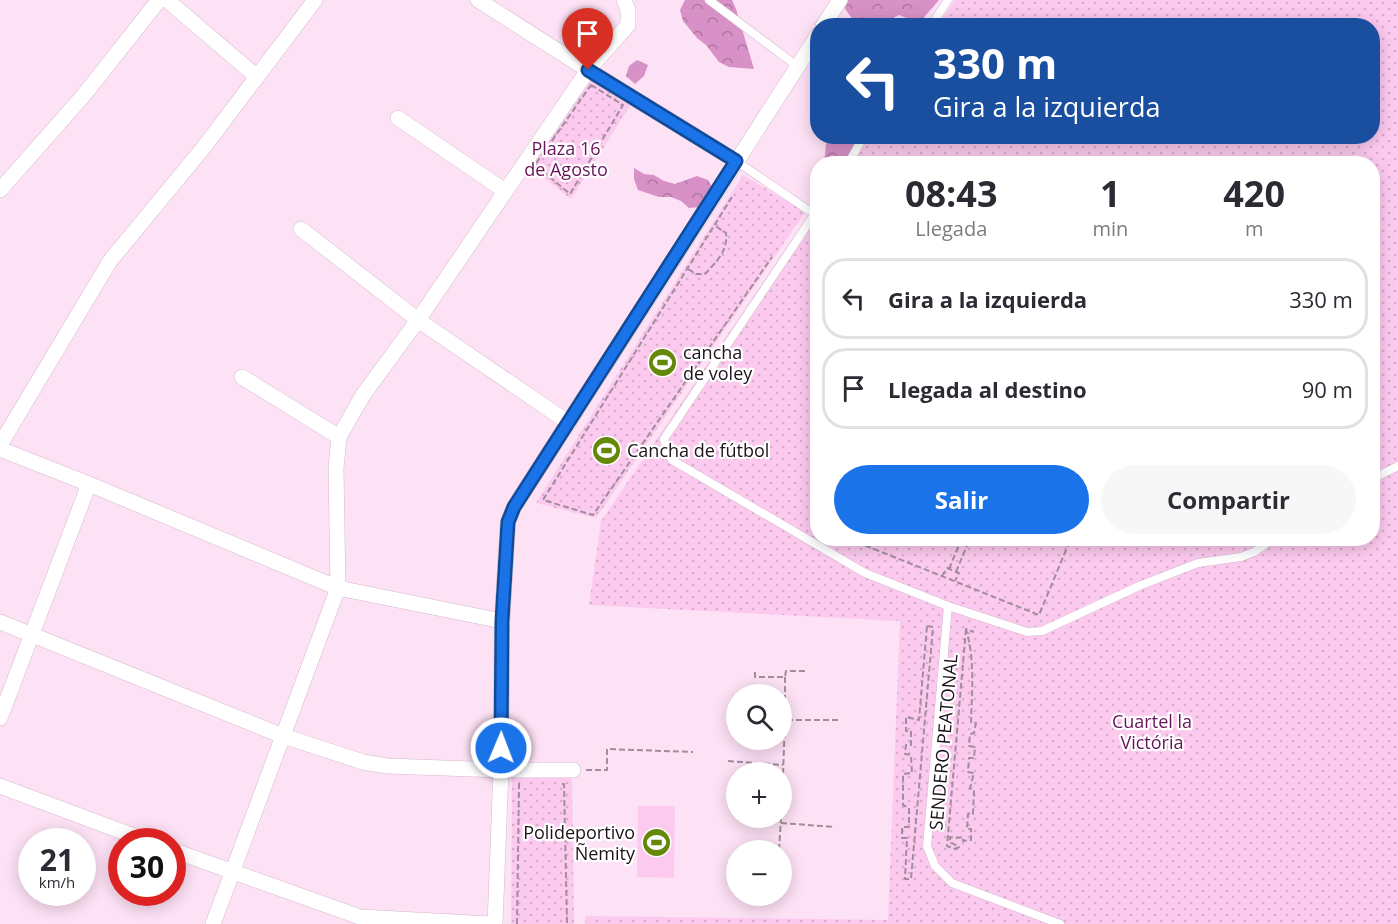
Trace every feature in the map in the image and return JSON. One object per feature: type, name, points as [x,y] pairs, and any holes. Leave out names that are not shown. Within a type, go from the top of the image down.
[{"type":"street","points":[[0,190],[83,96],[159,0]]},
{"type":"street","points":[[167,0],[257,77]]},
{"type":"street","points":[[315,0],[204,147],[110,261],[0,447],[338,588],[502,621]]},
{"type":"street","points":[[478,0],[589,78],[736,161]]},
{"type":"street","points":[[213,924],[338,588],[336,468],[339,437],[363,395],[505,191],[628,25],[628,10],[624,0]]},
{"type":"street","points":[[829,18],[840,0]]},
{"type":"street","points":[[186,855],[360,917],[493,924],[501,770],[502,621],[508,522],[514,507],[810,47]]},
{"type":"street","points":[[398,118],[505,191]]},
{"type":"street","points":[[302,229],[417,320],[569,423]]},
{"type":"street","points":[[242,377],[339,437]]},
{"type":"street","points":[[0,718],[89,484]]},
{"type":"street","points":[[0,622],[283,736],[363,762],[387,766],[573,770]]},
{"type":"street","points":[[0,786],[112,828]]},
{"type":"lane","points":[[709,0],[798,66]]},
{"type":"lane","points":[[936,18],[948,0]]},
{"type":"lane","points":[[736,161],[810,208]]},
{"type":"lane","points":[[810,221],[664,439],[672,460],[810,541]]},
{"type":"lane","points":[[1380,475],[1398,466]]},
{"type":"lane","points":[[819,546],[865,573],[948,606],[1027,632],[1042,631],[1139,585],[1198,563],[1241,557],[1263,546]]},
{"type":"lane","points":[[948,606],[927,846],[935,866],[952,883],[1060,924]]},
{"type":"path","points":[[589,78],[623,105],[570,194],[535,165],[589,78]]},
{"type":"path","points":[[732,197],[543,500],[593,514],[775,252]]},
{"type":"path","points":[[687,269],[696,274],[705,274],[720,258],[727,242],[726,233],[714,225]]},
{"type":"path","points":[[867,546],[1039,615],[1068,546]]},
{"type":"path","points":[[950,569],[959,546]]},
{"type":"path","points":[[956,572],[967,546]]},
{"type":"path","points":[[942,576],[947,568],[950,569],[959,573],[955,581]]},
{"type":"path","points":[[927,626],[933,627],[911,879],[905,879],[907,838],[902,838],[902,827],[909,827],[909,808],[903,806],[903,774],[912,773],[911,755],[905,754],[906,745],[911,745],[911,731],[906,731],[906,717],[919,720],[927,626]]},
{"type":"path","name":"SENDERO PEATONAL","points":[[966,629],[970,644],[972,675],[971,722],[976,723],[974,733],[970,734],[969,746],[975,747],[974,758],[969,758],[968,772],[974,773],[970,788],[974,790],[973,814],[968,813],[967,829],[970,829],[971,840],[963,841],[963,837],[950,837],[950,842],[959,847],[955,849],[948,846],[966,629]]},
{"type":"path","name":"SENDERO PEATONAL","points":[[966,629],[974,632]]},
{"type":"path","points":[[785,684],[786,671],[805,671]]},
{"type":"path","points":[[755,672],[755,676],[785,677]]},
{"type":"path","points":[[792,720],[839,720]]},
{"type":"path","points":[[573,770],[607,770],[607,749],[693,752]]},
{"type":"path","points":[[728,761],[742,762]]},
{"type":"path","points":[[517,924],[519,784],[530,784]]},
{"type":"path","points":[[553,784],[564,784],[567,924]]},
{"type":"path","points":[[792,824],[835,828]]},
{"type":"green space","points":[[685,0],[732,0],[754,69],[729,67],[719,62],[683,21],[680,10]]},
{"type":"green space","points":[[844,0],[939,0],[923,18],[906,18],[899,15],[893,18],[852,18],[843,6]]},
{"type":"green space","name":"Cuartel la Victória","points":[[955,0],[1398,0],[1398,924],[585,924],[586,916],[888,920],[900,621],[589,605],[601,521],[810,213],[810,546],[1380,546],[1380,156],[849,156],[857,144],[1380,144],[1380,18],[943,18]]},
{"type":"green space","points":[[637,60],[648,65],[644,76],[635,84],[626,76],[629,66]]},
{"type":"green space","name":"Plaza 16 de Agosto","points":[[589,80],[631,104],[571,199],[530,167]]},
{"type":"green space","points":[[826,144],[860,144],[854,156],[825,156]]},
{"type":"green space","points":[[634,168],[644,174],[654,175],[675,184],[697,176],[708,180],[714,190],[701,207],[689,208],[681,201],[671,197],[659,197],[638,190],[634,179]]},
{"type":"green space","points":[[743,175],[805,212],[596,518],[536,503]]},
{"type":"green space","points":[[512,774],[572,777],[574,924],[511,924]]},
{"type":"green space","name":"Polideportivo Ñemity","points":[[638,806],[675,806],[674,878],[637,877]]},
{"type":"place","name":"cancha de voley","points":[[662,362]]},
{"type":"place","name":"Cancha de fútbol","points":[[606,450]]},
{"type":"place","name":"Polideportivo Ñemity","points":[[656,842]]},
{"type":"route","points":[[501,748],[502,621],[508,522],[514,507],[736,161],[588,70]]}]
